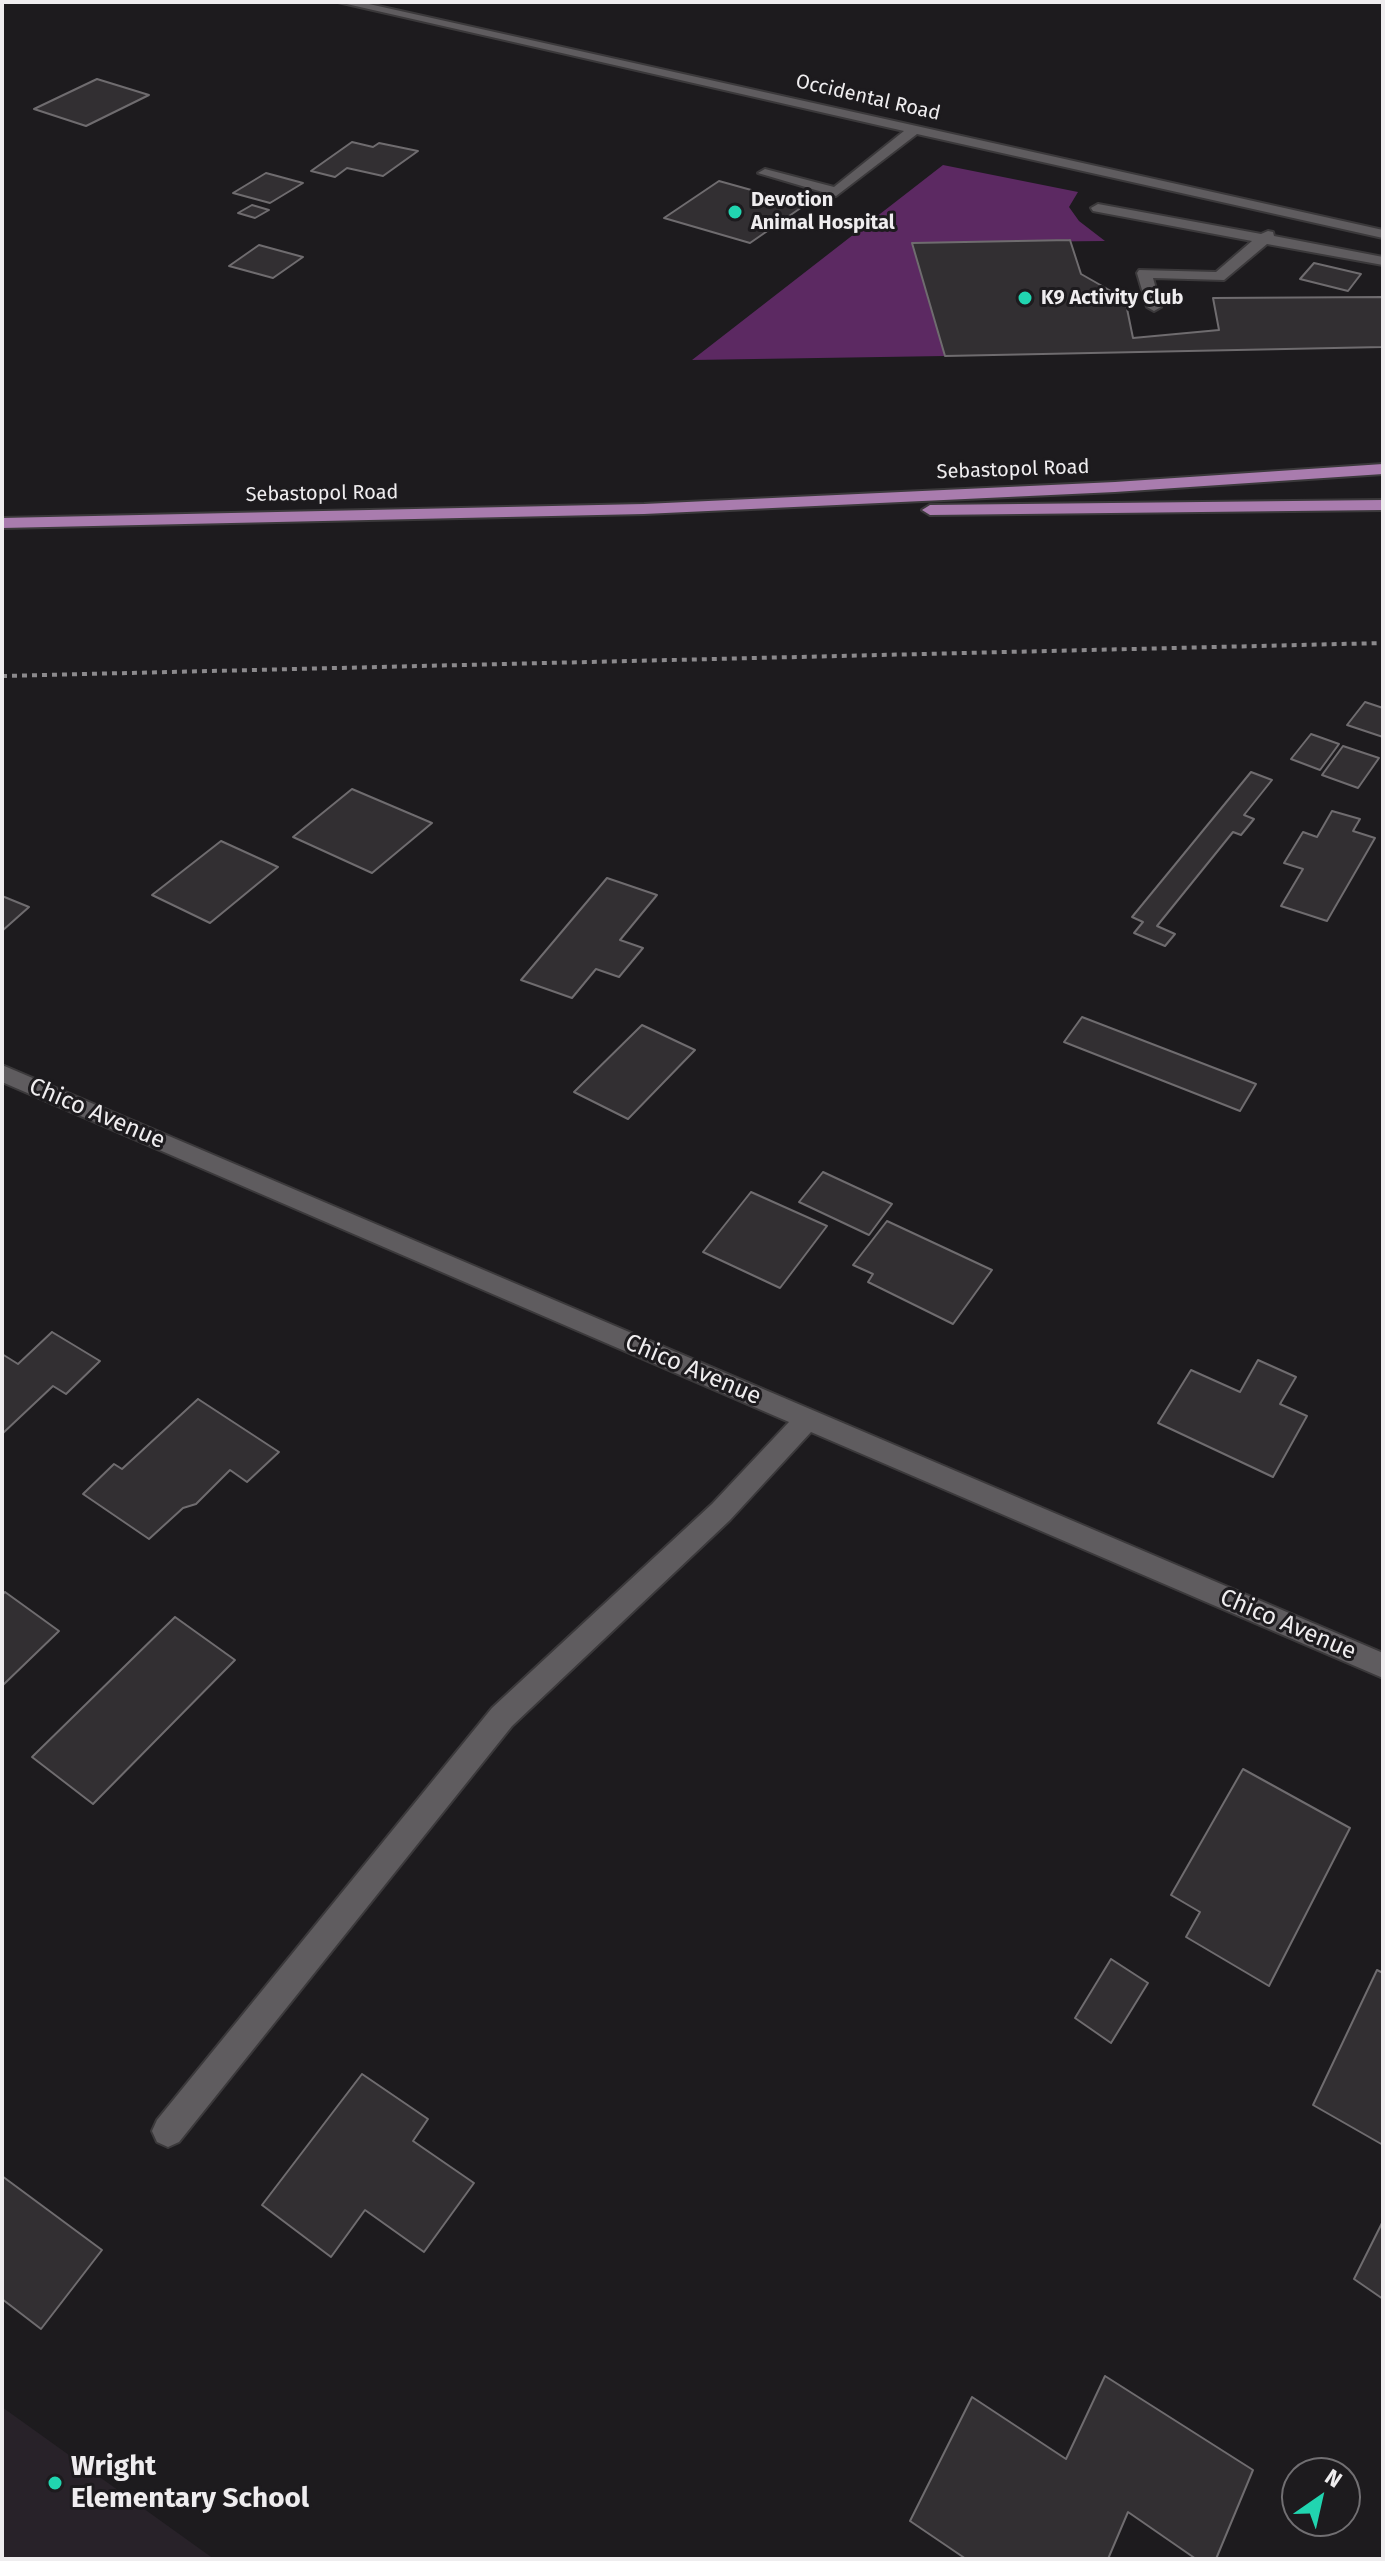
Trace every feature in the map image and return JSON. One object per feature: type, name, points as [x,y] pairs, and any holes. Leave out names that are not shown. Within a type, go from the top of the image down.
[{"type":"main road","name":"Sebastopol Road","points":[[2,523],[644,509],[1115,487],[1383,469]]},
{"type":"main road","name":"Sebastopol Road","points":[[644,509],[1021,511],[1383,505]]},
{"type":"street","name":"Occidental Road","points":[[344,2],[1383,234]]},
{"type":"street","points":[[765,173],[836,192],[915,129]]},
{"type":"street","points":[[1098,208],[1383,261]]},
{"type":"street","points":[[1154,307],[1144,273],[1219,277],[1259,240],[1301,216]]},
{"type":"street","name":"Chico Avenue","points":[[2,1073],[1383,1666]]},
{"type":"street","points":[[168,2131],[502,1717],[721,1512],[807,1419]]},
{"type":"path","points":[[2,676],[1383,643]]},
{"type":"shaded area","points":[[943,165],[1078,192],[1069,207],[1079,221],[1105,241],[912,243],[945,356],[692,360]]},
{"type":"shaded area","name":"Wright Elementary School","points":[[2,2407],[214,2559],[2,2559]]},
{"type":"building","points":[[97,79],[149,95],[86,126],[34,109]]},
{"type":"building","points":[[352,142],[373,147],[379,143],[418,151],[383,176],[347,168],[335,177],[311,171]]},
{"type":"building","points":[[266,173],[303,183],[270,203],[233,193]]},
{"type":"building","name":"Devotion Animal Hospital","points":[[719,181],[805,205],[750,243],[664,218]]},
{"type":"building","points":[[252,205],[269,210],[255,218],[238,213]]},
{"type":"building","name":"K9 Activity Club","points":[[1070,240],[1081,274],[1125,299],[1133,338],[1219,330],[1213,298],[1383,297],[1383,347],[945,356],[912,243]]},
{"type":"building","points":[[259,245],[303,257],[273,278],[229,266]]},
{"type":"building","points":[[1314,263],[1361,274],[1348,291],[1300,279]]},
{"type":"building","points":[[1365,702],[1383,708],[1383,737],[1347,725]]},
{"type":"building","points":[[1311,734],[1339,744],[1320,770],[1291,759]]},
{"type":"building","points":[[1343,746],[1379,758],[1358,788],[1322,775]]},
{"type":"building","points":[[1251,772],[1272,780],[1244,815],[1254,819],[1241,835],[1233,832],[1157,926],[1175,934],[1165,946],[1134,933],[1143,922],[1132,917]]},
{"type":"building","points":[[352,789],[432,823],[372,873],[293,837]]},
{"type":"building","points":[[1332,811],[1360,819],[1353,831],[1375,838],[1327,921],[1281,906],[1303,869],[1284,863],[1303,832],[1317,837]]},
{"type":"building","points":[[221,841],[278,867],[210,923],[152,895]]},
{"type":"building","points":[[607,878],[657,895],[620,940],[643,948],[619,977],[596,969],[572,998],[521,980]]},
{"type":"building","points":[[2,896],[29,907],[2,931]]},
{"type":"building","points":[[1082,1017],[1256,1084],[1240,1111],[1064,1042]]},
{"type":"building","points":[[642,1025],[695,1050],[628,1119],[574,1092]]},
{"type":"building","points":[[823,1172],[892,1204],[869,1235],[799,1202]]},
{"type":"building","points":[[751,1192],[827,1226],[780,1288],[703,1252]]},
{"type":"building","points":[[887,1221],[992,1270],[953,1324],[868,1282],[873,1274],[853,1265]]},
{"type":"building","points":[[52,1332],[100,1361],[66,1394],[53,1386],[2,1434],[2,1354],[18,1364]]},
{"type":"building","points":[[1258,1360],[1296,1377],[1280,1404],[1307,1416],[1273,1477],[1158,1423],[1191,1370],[1240,1392]]},
{"type":"building","points":[[198,1399],[279,1452],[247,1482],[230,1470],[196,1504],[183,1508],[149,1539],[83,1494],[114,1464],[122,1469]]},
{"type":"building","points":[[5,1592],[59,1631],[2,1686],[2,1595]]},
{"type":"building","points":[[175,1617],[235,1660],[93,1804],[32,1757]]},
{"type":"building","points":[[1243,1769],[1350,1828],[1269,1986],[1186,1937],[1200,1912],[1171,1895]]},
{"type":"building","points":[[1111,1959],[1148,1983],[1111,2043],[1075,2018]]},
{"type":"building","points":[[1377,1970],[1383,1973],[1383,2145],[1313,2105]]},
{"type":"building","points":[[362,2074],[428,2119],[413,2141],[474,2183],[424,2252],[365,2210],[331,2257],[262,2205]]},
{"type":"building","points":[[2,2176],[102,2250],[41,2329],[2,2299]]},
{"type":"building","points":[[1383,2221],[1383,2299],[1354,2279]]},
{"type":"building","points":[[1105,2376],[1253,2470],[1216,2559],[1196,2559],[1128,2512],[1108,2559],[966,2559],[910,2521],[972,2397],[1066,2459]]},
{"type":"place","name":"Devotion Animal Hospital","points":[[735,212]]},
{"type":"place","name":"K9 Activity Club","points":[[1025,298]]},
{"type":"place","name":"Wright Elementary School","points":[[55,2483]]}]
